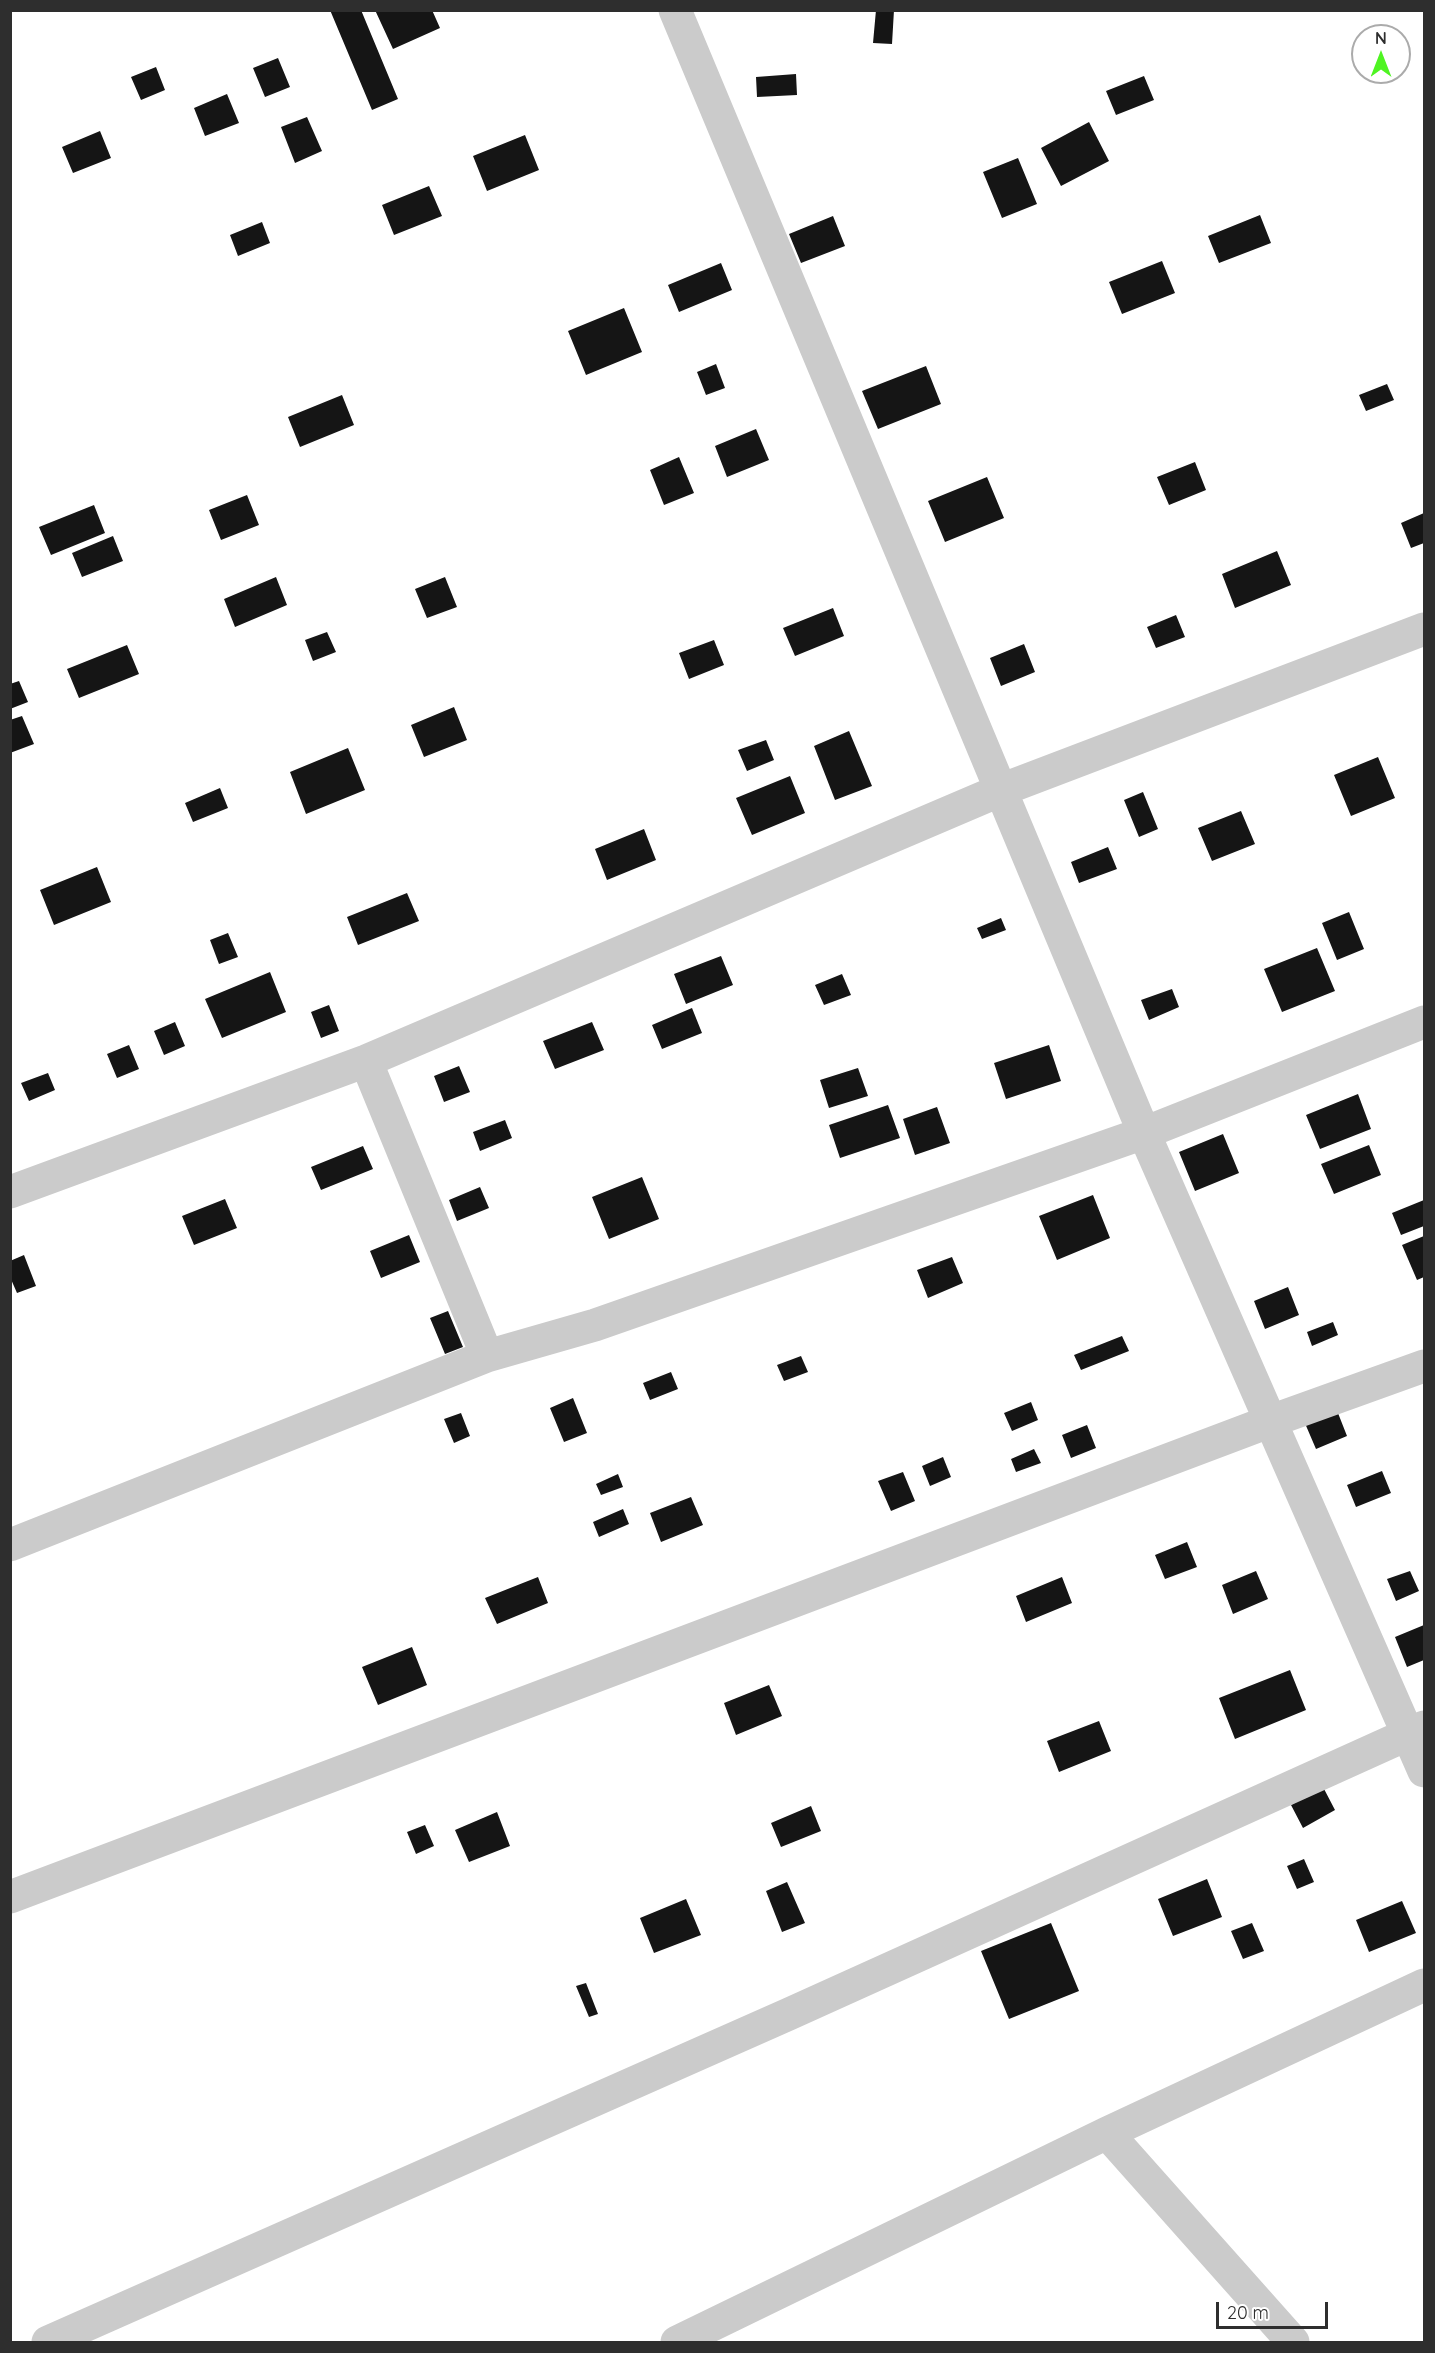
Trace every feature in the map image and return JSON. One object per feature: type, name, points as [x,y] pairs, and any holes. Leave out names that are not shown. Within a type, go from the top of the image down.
[{"type":"street","points":[[675,10],[1144,1133],[1271,1422],[1416,1730],[1425,1771]]},
{"type":"street","points":[[10,1192],[366,1061],[1001,790],[1425,629]]},
{"type":"street","points":[[10,1545],[487,1356],[595,1325],[1144,1133],[1425,1022]]},
{"type":"street","points":[[366,1061],[487,1356]]},
{"type":"street","points":[[10,1897],[1425,1366]]},
{"type":"street","points":[[48,2343],[789,2014],[1416,1730]]},
{"type":"street","points":[[677,2343],[1107,2133],[1425,1985]]},
{"type":"street","points":[[1107,2133],[1293,2343]]},
{"type":"building","points":[[330,10],[361,10],[398,99],[372,110]]},
{"type":"building","points":[[375,10],[432,10],[440,28],[393,49]]},
{"type":"building","points":[[876,10],[894,10],[892,44],[873,43]]},
{"type":"building","points":[[278,58],[290,87],[265,97],[253,68]]},
{"type":"building","points":[[156,67],[165,90],[141,100],[131,77]]},
{"type":"building","points":[[796,74],[797,95],[757,97],[756,77]]},
{"type":"building","points":[[1144,76],[1154,100],[1116,115],[1106,91]]},
{"type":"building","points":[[227,94],[239,123],[205,136],[194,108]]},
{"type":"building","points":[[307,117],[322,151],[295,163],[281,127]]},
{"type":"building","points":[[1089,122],[1109,161],[1061,186],[1041,148]]},
{"type":"building","points":[[100,131],[111,158],[73,173],[62,147]]},
{"type":"building","points":[[525,135],[539,170],[487,191],[473,156]]},
{"type":"building","points":[[1018,158],[1037,204],[1002,218],[983,172]]},
{"type":"building","points":[[429,186],[442,216],[394,235],[382,205]]},
{"type":"building","points":[[1260,215],[1271,243],[1219,263],[1208,236]]},
{"type":"building","points":[[833,216],[845,246],[801,263],[789,234]]},
{"type":"building","points":[[262,222],[270,243],[238,256],[230,235]]},
{"type":"building","points":[[1162,261],[1175,293],[1122,314],[1109,282]]},
{"type":"building","points":[[721,263],[732,290],[679,312],[668,285]]},
{"type":"building","points":[[624,308],[642,352],[586,375],[568,331]]},
{"type":"building","points":[[716,364],[725,388],[706,395],[697,372]]},
{"type":"building","points":[[926,366],[941,404],[878,429],[862,391]]},
{"type":"building","points":[[1387,384],[1394,400],[1366,411],[1359,395]]},
{"type":"building","points":[[342,395],[354,425],[300,447],[288,417]]},
{"type":"building","points":[[756,429],[769,460],[727,477],[715,446]]},
{"type":"building","points":[[679,457],[694,493],[664,505],[650,470]]},
{"type":"building","points":[[1195,462],[1206,490],[1169,505],[1157,477]]},
{"type":"building","points":[[987,477],[1004,518],[945,542],[928,501]]},
{"type":"building","points":[[247,495],[259,525],[221,540],[209,510]]},
{"type":"building","points":[[94,505],[105,533],[51,555],[39,527]]},
{"type":"building","points":[[1424,513],[1424,543],[1411,548],[1401,523]]},
{"type":"building","points":[[113,536],[123,561],[82,577],[72,553]]},
{"type":"building","points":[[1277,551],[1291,585],[1235,608],[1222,574]]},
{"type":"building","points":[[276,577],[287,605],[235,627],[224,599]]},
{"type":"building","points":[[445,577],[457,607],[427,618],[415,589]]},
{"type":"building","points":[[833,608],[844,636],[795,656],[783,628]]},
{"type":"building","points":[[1176,615],[1185,637],[1156,648],[1147,627]]},
{"type":"building","points":[[327,632],[336,652],[313,661],[305,640]]},
{"type":"building","points":[[714,640],[724,665],[689,679],[679,653]]},
{"type":"building","points":[[1024,644],[1035,672],[1001,686],[990,658]]},
{"type":"building","points":[[127,645],[139,674],[79,698],[67,669]]},
{"type":"building","points":[[19,681],[28,702],[10,709],[10,684]]},
{"type":"building","points":[[454,707],[467,740],[424,757],[411,725]]},
{"type":"building","points":[[22,716],[34,744],[10,753],[10,720]]},
{"type":"building","points":[[849,731],[872,786],[835,800],[814,746]]},
{"type":"building","points":[[766,740],[774,760],[747,771],[738,750]]},
{"type":"building","points":[[348,748],[365,790],[306,814],[290,772]]},
{"type":"building","points":[[1378,757],[1395,798],[1351,816],[1334,775]]},
{"type":"building","points":[[790,776],[805,813],[752,835],[736,798]]},
{"type":"building","points":[[220,788],[228,808],[193,822],[185,803]]},
{"type":"building","points":[[1143,792],[1158,829],[1139,837],[1124,800]]},
{"type":"building","points":[[1241,811],[1255,844],[1212,861],[1198,828]]},
{"type":"building","points":[[644,829],[656,860],[607,880],[595,849]]},
{"type":"building","points":[[1108,847],[1117,869],[1079,883],[1071,862]]},
{"type":"building","points":[[97,867],[111,902],[54,925],[40,890]]},
{"type":"building","points":[[407,893],[419,921],[358,945],[347,917]]},
{"type":"building","points":[[1349,912],[1364,949],[1337,960],[1322,923]]},
{"type":"building","points":[[1001,918],[1006,930],[982,939],[977,928]]},
{"type":"building","points":[[228,933],[238,957],[219,964],[210,940]]},
{"type":"building","points":[[1317,948],[1335,991],[1282,1012],[1264,969]]},
{"type":"building","points":[[721,956],[733,985],[686,1004],[674,974]]},
{"type":"building","points":[[270,972],[286,1012],[222,1038],[205,999]]},
{"type":"building","points":[[842,974],[851,995],[824,1005],[815,985]]},
{"type":"building","points":[[1172,989],[1179,1007],[1149,1020],[1141,1000]]},
{"type":"building","points":[[329,1005],[339,1031],[321,1038],[311,1012]]},
{"type":"building","points":[[692,1008],[702,1033],[662,1049],[652,1025]]},
{"type":"building","points":[[175,1022],[185,1046],[164,1055],[154,1031]]},
{"type":"building","points":[[592,1022],[604,1050],[555,1069],[543,1041]]},
{"type":"building","points":[[129,1045],[139,1069],[117,1078],[107,1054]]},
{"type":"building","points":[[1049,1045],[1061,1081],[1006,1099],[994,1063]]},
{"type":"building","points":[[459,1066],[470,1092],[444,1102],[434,1076]]},
{"type":"building","points":[[858,1068],[868,1096],[829,1108],[820,1080]]},
{"type":"building","points":[[48,1073],[55,1090],[29,1101],[21,1083]]},
{"type":"building","points":[[1358,1094],[1371,1129],[1320,1149],[1306,1115]]},
{"type":"building","points":[[888,1105],[900,1138],[840,1158],[829,1125]]},
{"type":"building","points":[[937,1107],[950,1143],[915,1155],[903,1119]]},
{"type":"building","points":[[505,1120],[512,1138],[480,1151],[473,1132]]},
{"type":"building","points":[[1223,1134],[1239,1173],[1195,1191],[1179,1152]]},
{"type":"building","points":[[1369,1145],[1381,1175],[1334,1194],[1321,1164]]},
{"type":"building","points":[[363,1146],[373,1169],[321,1190],[311,1167]]},
{"type":"building","points":[[642,1177],[659,1219],[609,1239],[592,1197]]},
{"type":"building","points":[[480,1187],[489,1208],[457,1221],[449,1200]]},
{"type":"building","points":[[1093,1195],[1110,1238],[1057,1260],[1039,1216]]},
{"type":"building","points":[[225,1199],[237,1228],[194,1245],[182,1216]]},
{"type":"building","points":[[1424,1200],[1424,1226],[1401,1235],[1392,1213]]},
{"type":"building","points":[[409,1235],[420,1262],[381,1278],[370,1251]]},
{"type":"building","points":[[1424,1236],[1424,1277],[1417,1280],[1402,1245]]},
{"type":"building","points":[[24,1255],[36,1286],[17,1293],[10,1277],[10,1261]]},
{"type":"building","points":[[952,1257],[963,1283],[928,1298],[917,1270]]},
{"type":"building","points":[[1288,1287],[1299,1315],[1265,1329],[1254,1301]]},
{"type":"building","points":[[448,1311],[463,1347],[445,1354],[430,1318]]},
{"type":"building","points":[[1333,1322],[1338,1335],[1312,1346],[1307,1332]]},
{"type":"building","points":[[1122,1336],[1129,1351],[1081,1370],[1074,1355]]},
{"type":"building","points":[[801,1356],[808,1372],[784,1381],[777,1365]]},
{"type":"building","points":[[671,1372],[678,1389],[650,1400],[643,1383]]},
{"type":"building","points":[[573,1398],[587,1433],[564,1442],[550,1408]]},
{"type":"building","points":[[1031,1402],[1038,1420],[1012,1431],[1004,1413]]},
{"type":"building","points":[[1336,1408],[1347,1436],[1316,1449],[1304,1421]]},
{"type":"building","points":[[461,1413],[470,1436],[454,1443],[444,1419]]},
{"type":"building","points":[[1087,1425],[1096,1448],[1071,1458],[1062,1435]]},
{"type":"building","points":[[1034,1449],[1041,1463],[1016,1472],[1011,1459]]},
{"type":"building","points":[[943,1457],[951,1477],[930,1486],[922,1466]]},
{"type":"building","points":[[1382,1471],[1391,1493],[1356,1507],[1347,1485]]},
{"type":"building","points":[[903,1472],[915,1501],[891,1511],[878,1481]]},
{"type":"building","points":[[618,1474],[623,1487],[601,1495],[596,1484]]},
{"type":"building","points":[[691,1497],[703,1525],[661,1542],[650,1513]]},
{"type":"building","points":[[623,1509],[629,1524],[599,1537],[593,1522]]},
{"type":"building","points":[[1187,1542],[1197,1567],[1165,1579],[1155,1555]]},
{"type":"building","points":[[1256,1571],[1268,1599],[1233,1614],[1222,1585]]},
{"type":"building","points":[[1410,1571],[1419,1591],[1396,1601],[1387,1579]]},
{"type":"building","points":[[538,1577],[548,1603],[497,1624],[485,1598]]},
{"type":"building","points":[[1062,1577],[1072,1603],[1026,1622],[1016,1596]]},
{"type":"building","points":[[1424,1625],[1424,1660],[1407,1667],[1395,1637]]},
{"type":"building","points":[[412,1647],[427,1685],[378,1705],[362,1667]]},
{"type":"building","points":[[1290,1670],[1306,1710],[1235,1739],[1219,1698]]},
{"type":"building","points":[[769,1685],[782,1716],[736,1735],[724,1703]]},
{"type":"building","points":[[1099,1721],[1111,1751],[1059,1772],[1047,1741]]},
{"type":"building","points":[[1323,1787],[1335,1810],[1303,1828],[1291,1805]]},
{"type":"building","points":[[811,1806],[821,1831],[781,1847],[771,1823]]},
{"type":"building","points":[[497,1812],[510,1846],[469,1862],[455,1830]]},
{"type":"building","points":[[425,1825],[434,1846],[416,1854],[407,1832]]},
{"type":"building","points":[[1304,1859],[1314,1882],[1297,1889],[1287,1866]]},
{"type":"building","points":[[1207,1879],[1222,1917],[1173,1936],[1158,1899]]},
{"type":"building","points":[[787,1882],[805,1923],[782,1932],[766,1891]]},
{"type":"building","points":[[686,1899],[701,1935],[654,1953],[640,1918]]},
{"type":"building","points":[[1402,1901],[1416,1933],[1369,1952],[1356,1920]]},
{"type":"building","points":[[1051,1923],[1079,1991],[1009,2019],[981,1951]]},
{"type":"building","points":[[1252,1923],[1264,1951],[1243,1959],[1231,1931]]},
{"type":"building","points":[[586,1983],[598,2014],[589,2017],[576,1986]]}]
